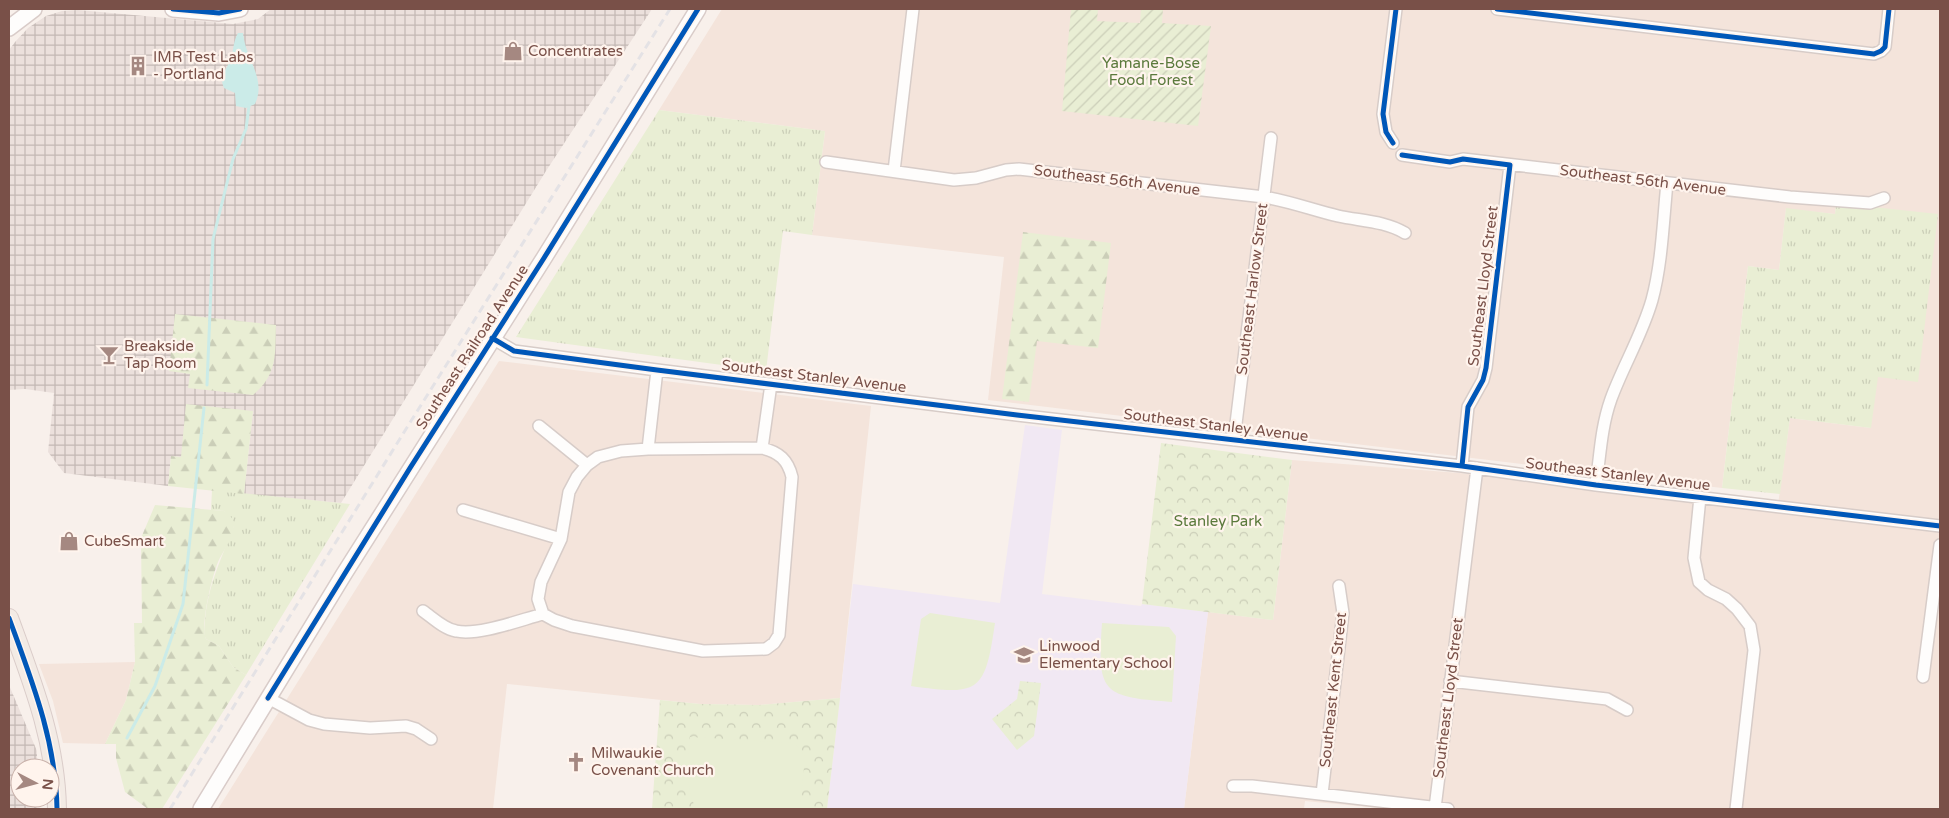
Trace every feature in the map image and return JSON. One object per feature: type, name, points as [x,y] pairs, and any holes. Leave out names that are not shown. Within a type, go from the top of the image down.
[{"type":"main road","points":[[9,618],[50,740],[56,773],[57,809]]},
{"type":"street","points":[[9,28],[34,9]]},
{"type":"street","points":[[174,9],[219,13],[240,9]]},
{"type":"street","name":"Southeast Railroad Avenue","points":[[201,809],[268,698],[492,338],[599,171],[698,9]]},
{"type":"street","points":[[894,171],[913,9]]},
{"type":"street","points":[[1393,143],[1386,132],[1383,114],[1396,9]]},
{"type":"street","points":[[1497,9],[1869,54],[1881,51],[1885,44],[1889,9]]},
{"type":"street","name":"Southeast Harlow Street","points":[[1234,440],[1271,138]]},
{"type":"street","name":"Southeast 56th Avenue","points":[[1402,155],[1450,162],[1463,159],[1790,197],[1870,203],[1884,198]]},
{"type":"street","name":"Southeast 56th Avenue","points":[[826,162],[962,180],[1019,169],[1264,197],[1288,201],[1320,212],[1354,220],[1393,226],[1405,233]]},
{"type":"street","name":"Southeast Lloyd Street","points":[[1462,466],[1468,407],[1483,380],[1486,368],[1510,165]]},
{"type":"street","points":[[1596,485],[1603,424],[1611,398],[1645,321],[1652,299],[1659,267],[1667,183]]},
{"type":"street","name":"Southeast Stanley Avenue","points":[[492,338],[514,351],[657,370],[1462,466],[1596,485],[1940,526]]},
{"type":"street","points":[[648,449],[657,370]]},
{"type":"street","points":[[762,448],[771,384]]},
{"type":"street","points":[[539,426],[587,465]]},
{"type":"street","points":[[423,611],[442,625],[463,632],[476,632],[542,614],[572,626],[703,652],[766,649],[774,643],[779,635],[792,477],[789,466],[782,457],[773,451],[762,448],[648,449],[611,452],[598,457],[587,465],[577,477],[569,492],[561,539],[541,582],[538,599],[542,614]]},
{"type":"street","name":"Southeast Lloyd Street","points":[[1435,808],[1477,468]]},
{"type":"street","points":[[1700,497],[1694,558],[1699,582],[1708,590],[1726,599],[1737,609],[1750,626],[1754,650],[1736,809]]},
{"type":"street","points":[[463,510],[561,539]]},
{"type":"street","points":[[1923,677],[1940,545]]},
{"type":"street","name":"Southeast Kent Street","points":[[1322,794],[1344,613],[1338,586]]},
{"type":"street","points":[[1450,682],[1607,699],[1627,710]]},
{"type":"street","points":[[268,698],[310,720],[324,724],[370,728],[406,726],[416,729],[431,739]]},
{"type":"street","points":[[1233,786],[1322,794],[1448,809]]},
{"type":"shaded area","points":[[271,9],[652,9],[546,171],[341,503],[244,494],[253,411],[181,457],[171,456],[168,486],[64,473],[48,452],[54,393],[25,389],[9,390],[9,50],[28,28],[46,16],[62,11],[78,10],[233,24],[258,19]]},
{"type":"shaded area","points":[[722,9],[1940,9],[1940,809],[1390,809],[1305,801],[1304,809],[1184,809],[1208,612],[1273,620],[1292,460],[1485,475],[1777,512],[1790,418],[1871,428],[1836,203],[1835,214],[1786,209],[1779,270],[1748,266],[1722,488],[988,400],[1004,257],[812,235],[825,131],[659,110]]},
{"type":"shaded area","points":[[499,361],[871,406],[840,698],[759,705],[700,704],[507,684],[493,809],[218,809]]},
{"type":"shaded area","name":"Linwood Elementary School","points":[[1025,425],[1062,430],[1042,594],[1208,612],[1184,809],[827,809],[853,584],[1000,603]]},
{"type":"shaded area","points":[[135,662],[126,700],[105,744],[63,743],[53,701],[39,664]]},
{"type":"shaded area","points":[[9,685],[37,751],[37,758],[10,758],[10,808],[37,809],[9,809]]},
{"type":"green space","name":"Yamane-Bose Food Forest","points":[[1071,9],[1098,9],[1097,21],[1140,23],[1141,9],[1163,9],[1162,23],[1211,26],[1198,126],[1062,111]]},
{"type":"green space","points":[[659,110],[825,131],[812,235],[783,231],[766,371],[516,337]]},
{"type":"green space","points":[[1836,203],[1938,214],[1918,382],[1878,377],[1871,428],[1790,418],[1780,494],[1722,488],[1748,266],[1779,270],[1786,208],[1835,214]]},
{"type":"green space","points":[[1023,232],[1111,243],[1098,348],[1037,341],[1029,402],[1002,399]]},
{"type":"green space","points":[[175,314],[276,325],[274,363],[261,387],[253,395],[188,388],[190,374],[169,371]]},
{"type":"green space","points":[[186,404],[253,411],[244,494],[168,486],[171,456],[181,457]]},
{"type":"green space","name":"Stanley Park","points":[[1161,443],[1292,460],[1273,620],[1142,604]]},
{"type":"green space","points":[[212,490],[350,504],[246,675],[233,667],[219,646],[206,639],[205,634],[209,595],[234,526],[224,511],[211,510]]},
{"type":"green space","points":[[155,505],[224,511],[233,519],[232,535],[218,562],[210,589],[205,632],[206,639],[219,646],[233,667],[246,675],[162,809],[148,809],[125,792],[116,758],[116,744],[105,744],[126,700],[135,662],[134,623],[142,623],[141,538]]},
{"type":"green space","points":[[930,613],[995,623],[987,663],[982,676],[975,684],[965,689],[952,690],[911,686],[921,619]]},
{"type":"green space","points":[[1102,623],[1169,627],[1176,636],[1172,702],[1131,697],[1118,693],[1109,687],[1103,677],[1101,664]]},
{"type":"green space","points":[[1020,681],[1041,683],[1034,736],[1017,750],[992,719],[1017,699]]},
{"type":"green space","points":[[840,698],[827,809],[652,809],[660,700],[700,704],[759,705]]},
{"type":"green space","points":[[690,737],[792,743],[792,745],[801,750],[805,757],[800,809],[696,809],[689,783]]},
{"type":"water","points":[[238,33],[243,33],[258,86],[255,104],[246,108],[236,106],[235,93],[224,88],[222,83]]},
{"type":"waterway","points":[[207,385],[213,239],[233,159],[246,129],[249,106]]},
{"type":"waterway","points":[[127,738],[155,686],[183,604],[204,408]]},
{"type":"railway","points":[[170,809],[670,9]]},
{"type":"cycle path","points":[[173,9],[219,13],[240,9]]},
{"type":"cycle path","points":[[268,698],[698,9]]},
{"type":"cycle path","points":[[1393,143],[1386,132],[1383,114],[1396,9]]},
{"type":"cycle path","points":[[1497,9],[1874,54],[1885,47],[1889,9]]},
{"type":"cycle path","points":[[1402,155],[1450,162],[1463,159],[1510,165],[1486,368],[1483,380],[1468,407],[1462,466]]},
{"type":"cycle path","points":[[492,338],[514,351],[657,370],[1017,415],[1462,466],[1596,485],[1940,526]]},
{"type":"cycle path","points":[[9,618],[34,688],[47,735],[56,784],[57,809]]},
{"type":"place","name":"Concentrates","points":[[513,51]]},
{"type":"place","name":"IMR Test Labs - Portland","points":[[138,66]]},
{"type":"place","name":"Breakside Tap Room","points":[[109,355]]},
{"type":"place","name":"CubeSmart","points":[[69,541]]},
{"type":"place","name":"Linwood Elementary School","points":[[1024,655]]},
{"type":"place","name":"Milwaukie Covenant Church","points":[[576,762]]}]
